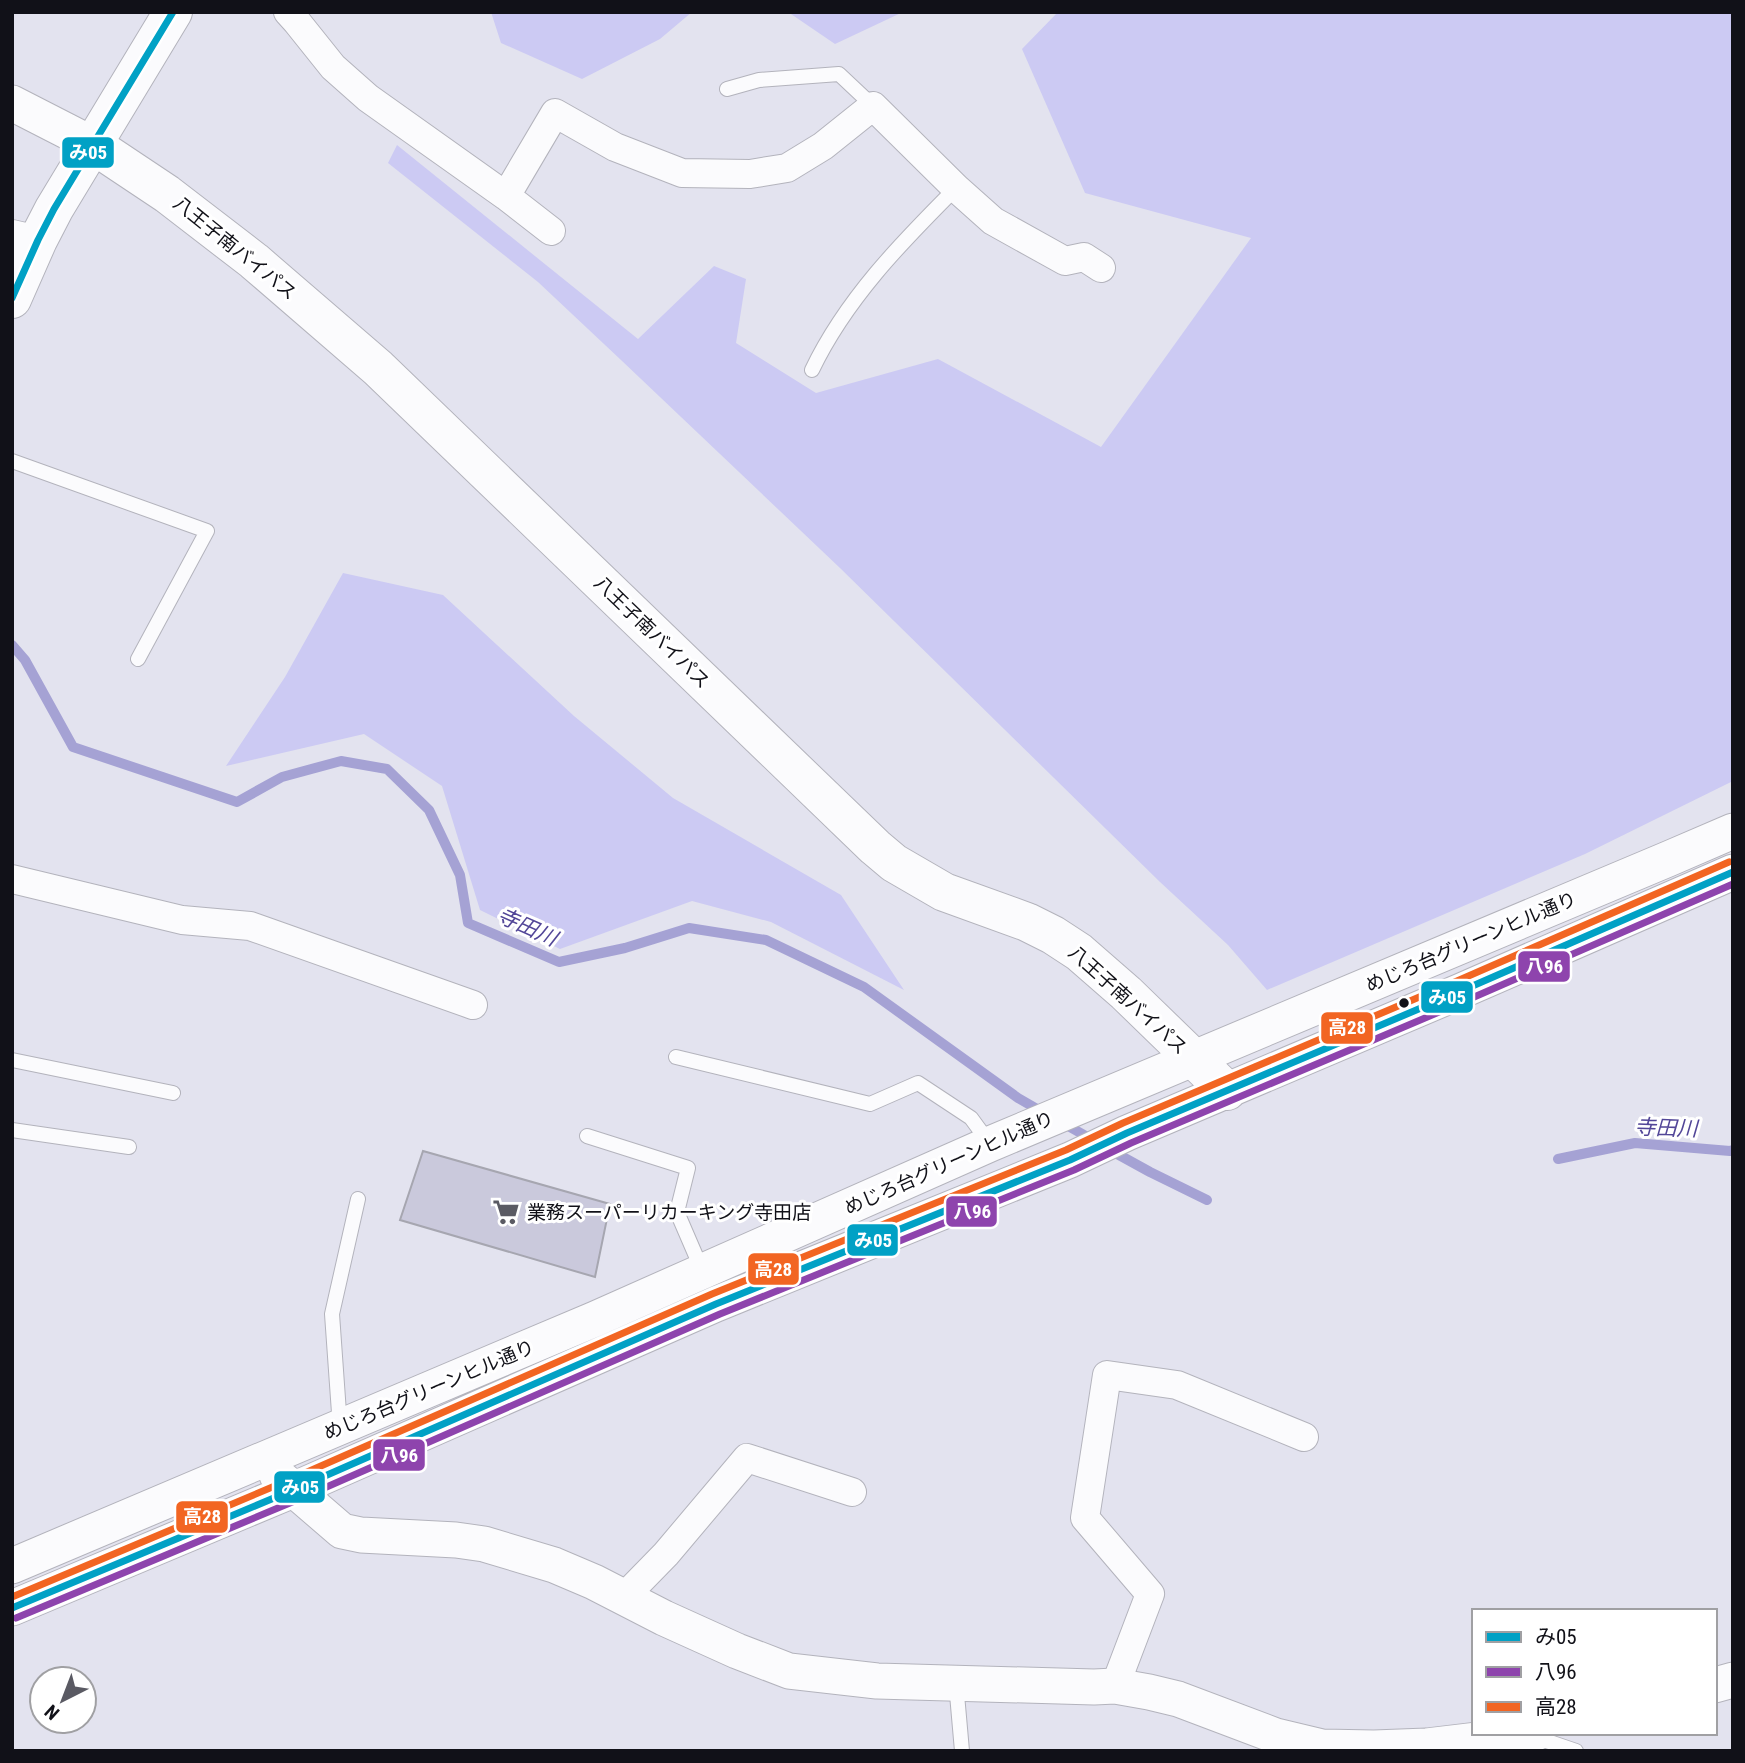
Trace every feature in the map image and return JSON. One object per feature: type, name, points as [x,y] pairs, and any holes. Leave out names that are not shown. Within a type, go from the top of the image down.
[{"type":"main road","points":[[12,299],[25,237],[92,144],[173,12]]},
{"type":"main road","name":"八王子南バイパス","points":[[92,144],[167,194],[243,253],[378,368],[894,863],[944,892],[1027,922],[1079,952],[1104,972],[1227,1091]]},
{"type":"street","points":[[288,12],[333,67],[368,98],[551,231]]},
{"type":"street","points":[[12,103],[92,144]]},
{"type":"street","points":[[506,196],[555,113],[615,147],[682,173],[750,174],[787,168],[823,146],[873,106],[993,221],[1065,261],[1084,257],[1101,268]]},
{"type":"street","name":"めじろ台グリーンヒル通り","points":[[12,1566],[703,1272],[1073,1108],[1733,831]]},
{"type":"street","name":"めじろ台グリーンヒル通り","points":[[12,1608],[293,1490],[716,1304],[1070,1160],[1733,872]]},
{"type":"street","points":[[12,878],[182,920],[250,926],[473,1005]]},
{"type":"street","points":[[1115,1686],[1150,1594],[1085,1518],[1107,1375],[1177,1385],[1304,1437]]},
{"type":"street","points":[[624,1597],[666,1554],[747,1458],[852,1492]]},
{"type":"street","points":[[261,1461],[336,1527],[351,1534],[484,1544],[554,1565],[594,1582],[663,1618],[789,1671],[877,1681],[1115,1686],[1178,1699],[1276,1736],[1321,1749],[1427,1746],[1523,1735]]},
{"type":"lane","points":[[727,89],[759,79],[839,74],[873,106]]},
{"type":"lane","points":[[812,370],[825,343],[861,292],[900,244],[956,188]]},
{"type":"lane","points":[[12,461],[206,531],[138,659]]},
{"type":"lane","points":[[676,1057],[870,1104],[918,1083],[1004,1138]]},
{"type":"lane","points":[[12,1060],[173,1093]]},
{"type":"lane","points":[[13,1132],[128,1147]]},
{"type":"lane","points":[[586,1136],[688,1168],[677,1212],[716,1304]]},
{"type":"lane","points":[[340,1428],[332,1314],[358,1199]]},
{"type":"lane","points":[[956,1683],[962,1751]]},
{"type":"lane","points":[[1535,1735],[1576,1751]]},
{"type":"shaded area","points":[[491,12],[692,12],[660,39],[582,79],[501,43]]},
{"type":"shaded area","points":[[788,12],[903,12],[835,44]]},
{"type":"shaded area","points":[[1058,12],[1733,12],[1733,781],[1585,854],[1267,990],[1228,945],[1160,882],[840,568],[621,360],[538,282],[388,163],[397,145],[638,339],[714,266],[746,279],[736,343],[816,393],[938,359],[1101,447],[1251,238],[1085,193],[1022,49]]},
{"type":"shaded area","points":[[343,573],[443,595],[574,716],[673,798],[841,895],[904,990],[771,922],[692,901],[560,949],[480,910],[442,786],[364,734],[226,766],[285,677]]},
{"type":"building","name":"業務スーパーリカーキング寺田店","points":[[423,1151],[610,1204],[595,1277],[400,1220]]},
{"type":"waterway","name":"寺田川","points":[[12,645],[25,660],[73,747],[237,802],[282,777],[341,761],[387,769],[429,810],[460,875],[468,923],[559,962],[625,948],[689,928],[766,940],[864,987],[1018,1098],[1044,1113]]},
{"type":"waterway","name":"寺田川","points":[[1061,1122],[1093,1140]]},
{"type":"waterway","name":"寺田川","points":[[1558,1159],[1635,1143],[1733,1150]]},
{"type":"waterway","name":"寺田川","points":[[1110,1150],[1207,1200]]},
{"type":"transit line","name":"み05","points":[[12,298],[54,209],[173,12]]},
{"type":"transit line","name":"高28","points":[[12,1597],[289,1480],[712,1294],[1066,1150],[1729,862]]},
{"type":"transit line","name":"み05","points":[[12,1608],[293,1490],[716,1304],[1070,1160],[1733,872]]},
{"type":"transit line","name":"八96","points":[[16,1618],[297,1500],[720,1314],[1074,1170],[1733,884]]},
{"type":"place","name":"業務スーパーリカーキング寺田店","points":[[506,1212]]}]
